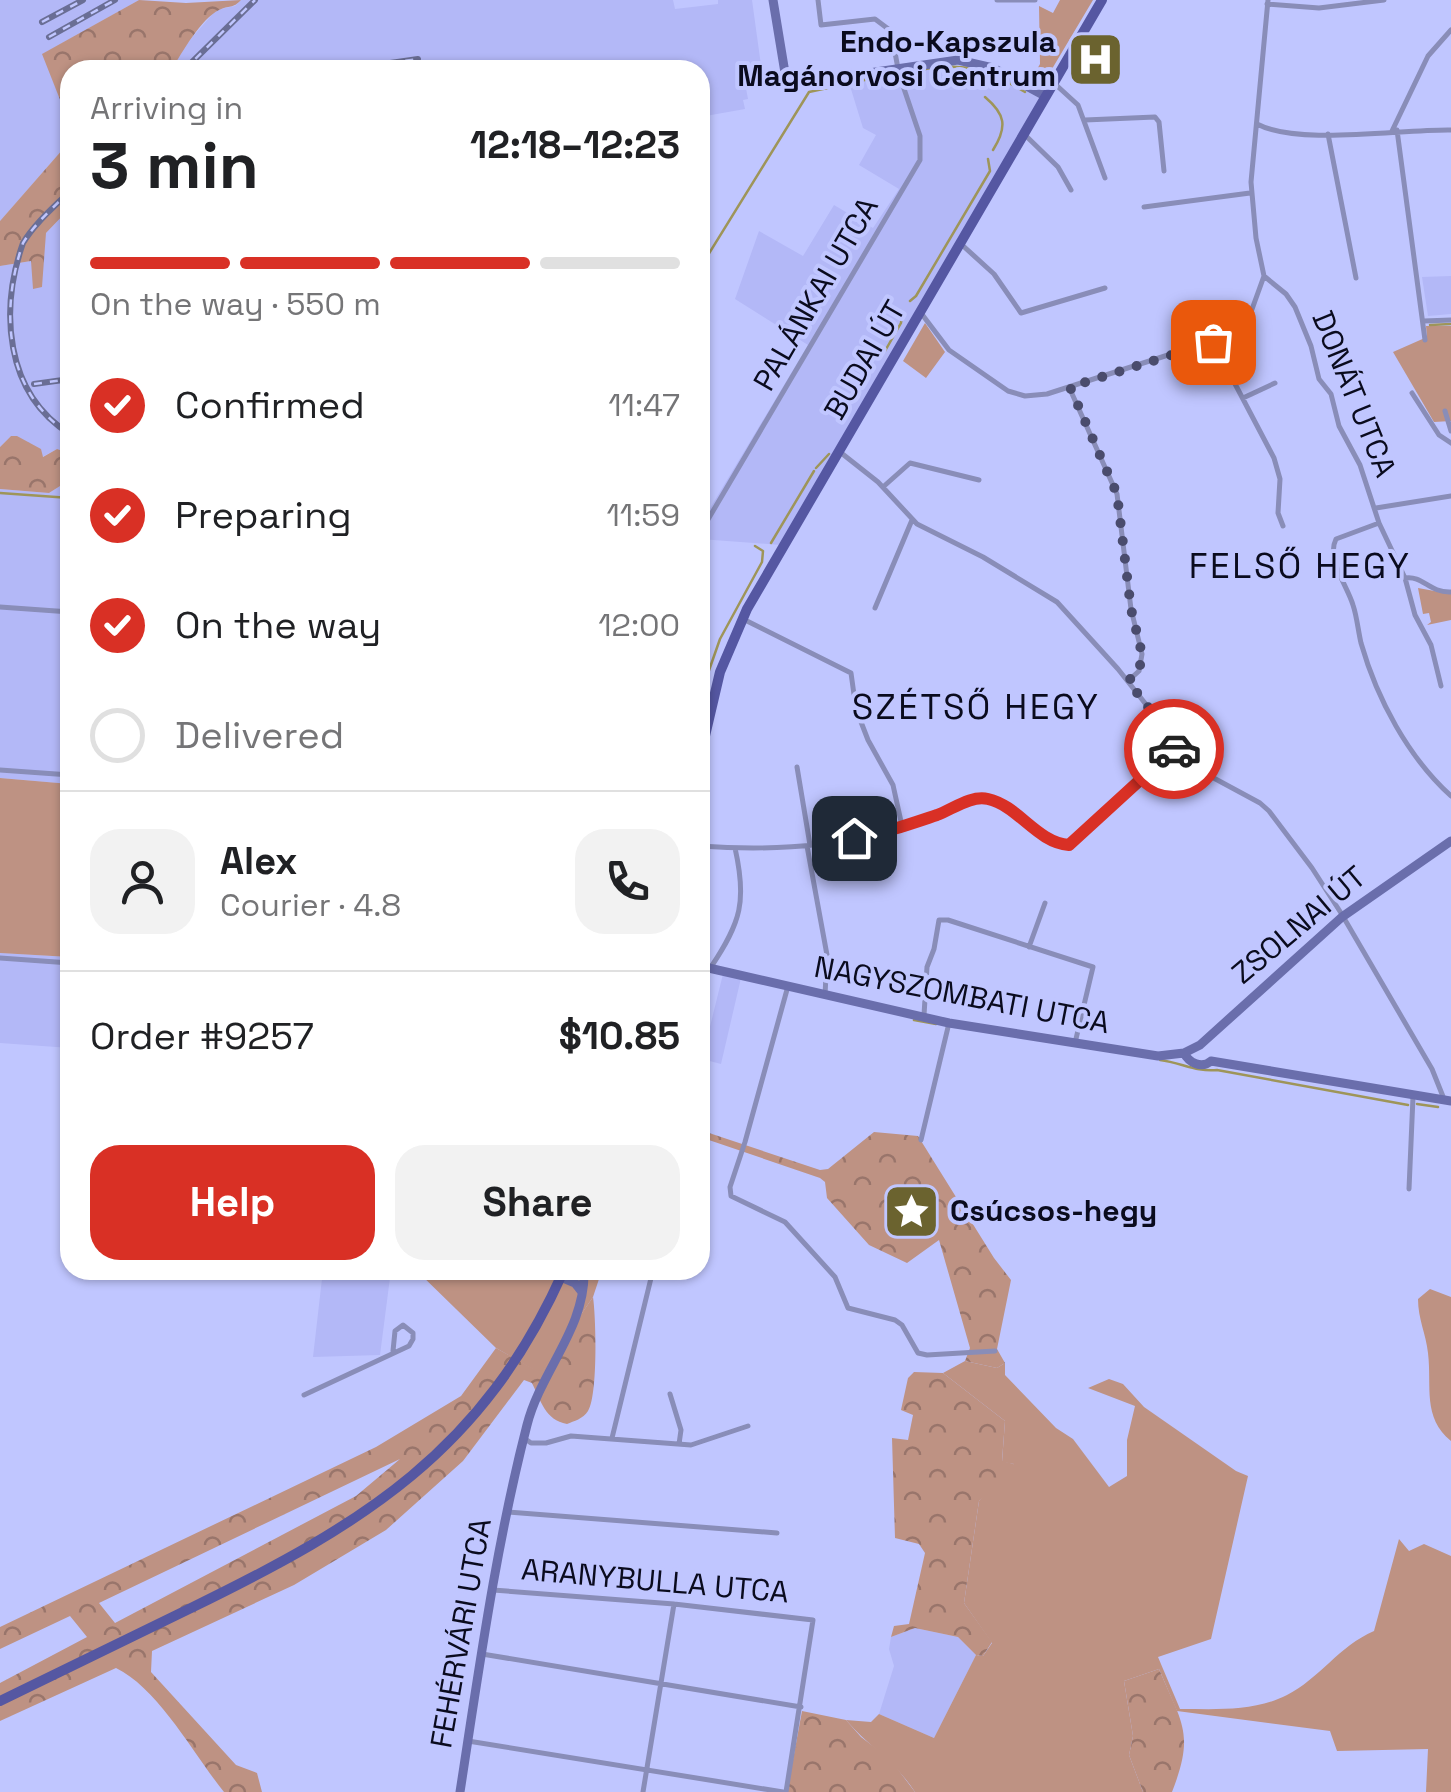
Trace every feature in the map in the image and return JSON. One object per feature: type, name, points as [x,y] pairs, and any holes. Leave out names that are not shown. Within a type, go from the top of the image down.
[{"type":"main road","name":"BUDAI ÚT","points":[[710,712],[742,618],[1102,0]]},
{"type":"main road","points":[[0,1701],[301,1553],[356,1520],[409,1481],[464,1428],[506,1376],[561,1280]]},
{"type":"street","points":[[772,0],[787,85],[951,60],[994,68],[1045,96]]},
{"type":"street","name":"PALÁNKAI UTCA","points":[[710,516],[920,160],[920,136],[898,68],[892,35],[885,24],[870,19],[821,25],[818,0]]},
{"type":"street","points":[[996,0],[1036,0]]},
{"type":"street","points":[[922,313],[951,352],[1013,393],[1026,396],[1070,387],[1234,332],[1258,298],[1264,276],[1251,193],[1268,2],[1306,8],[1384,0]]},
{"type":"street","points":[[1425,340],[1394,130],[1428,56],[1451,30]]},
{"type":"street","points":[[1053,83],[1074,99],[1104,178]]},
{"type":"street","points":[[1085,120],[1156,117],[1164,171]]},
{"type":"street","points":[[1257,124],[1270,131]]},
{"type":"street","points":[[1257,136],[1270,131],[1328,134],[1451,130]]},
{"type":"street","points":[[1022,134],[1058,167],[1070,190]]},
{"type":"street","points":[[1328,134],[1356,278]]},
{"type":"street","points":[[1144,208],[1251,193]]},
{"type":"street","points":[[961,244],[994,274],[1021,313],[1105,288]]},
{"type":"street","name":"DONÁT UTCA","points":[[1264,276],[1286,294],[1295,308],[1319,378],[1332,394],[1340,426],[1360,465],[1405,578],[1415,614],[1431,645],[1441,686]]},
{"type":"street","points":[[1423,321],[1451,320]]},
{"type":"street","points":[[1213,342],[1266,441],[1280,478],[1278,513],[1282,526]]},
{"type":"street","points":[[1243,398],[1275,383]]},
{"type":"street","points":[[1070,387],[1117,494],[1131,609],[1142,654],[1139,671],[1128,681]]},
{"type":"street","points":[[1412,394],[1443,439],[1451,443]]},
{"type":"street","points":[[1444,410],[1451,431]]},
{"type":"street","points":[[1432,425],[1448,421]]},
{"type":"street","points":[[840,452],[882,487],[912,520],[1052,598],[1128,681],[1202,773],[1260,803],[1273,816],[1342,917],[1447,1101]]},
{"type":"street","points":[[882,487],[910,464],[979,480]]},
{"type":"street","points":[[1376,508],[1451,496]]},
{"type":"street","points":[[875,608],[912,520]]},
{"type":"street","points":[[1380,523],[1336,539],[1332,547],[1354,605],[1364,652],[1398,730],[1421,766],[1451,796]]},
{"type":"street","points":[[1405,578],[1417,578],[1437,592],[1451,592]]},
{"type":"street","points":[[0,607],[60,611]]},
{"type":"street","points":[[742,618],[851,673],[856,709],[893,785],[902,826]]},
{"type":"street","points":[[710,847],[808,846],[867,836],[986,798],[1005,807],[1041,835],[1069,845],[1178,746]]},
{"type":"street","points":[[797,767],[826,955],[825,995]]},
{"type":"street","points":[[0,770],[60,774]]},
{"type":"street","name":"ZSOLNAI ÚT","points":[[1184,1053],[1208,1038],[1342,917],[1451,841]]},
{"type":"street","points":[[710,961],[730,938],[739,914],[743,888],[735,848]]},
{"type":"street","points":[[1029,947],[1045,902]]},
{"type":"street","points":[[924,1018],[927,967],[940,920],[955,922],[1093,967],[1075,1044]]},
{"type":"street","points":[[0,958],[60,962]]},
{"type":"street","name":"NAGYSZOMBATI UTCA","points":[[710,968],[949,1023],[1158,1056],[1184,1053],[1195,1064],[1211,1061],[1447,1101]]},
{"type":"street","points":[[788,986],[730,1187],[731,1196],[785,1222],[836,1277],[848,1308],[895,1320],[918,1352],[927,1355],[995,1351]]},
{"type":"street","points":[[921,1140],[949,1023]]},
{"type":"street","points":[[1208,1038],[1211,1061]]},
{"type":"street","points":[[1410,1189],[1413,1098]]},
{"type":"street","points":[[573,1280],[584,1295]]},
{"type":"street","points":[[584,1280],[584,1295]]},
{"type":"street","points":[[612,1438],[651,1280]]},
{"type":"street","name":"FEHÉRVÁRI UTCA","points":[[460,1792],[507,1512],[524,1438],[538,1392],[573,1327],[584,1295]]},
{"type":"street","points":[[304,1394],[408,1346],[414,1339],[403,1325],[395,1331],[393,1351]]},
{"type":"street","points":[[670,1394],[681,1430],[679,1444]]},
{"type":"street","points":[[524,1438],[531,1443],[571,1436],[691,1445],[748,1426]]},
{"type":"street","points":[[507,1512],[777,1533]]},
{"type":"street","name":"ARANYBULLA UTCA","points":[[493,1590],[674,1604],[812,1620],[801,1708]]},
{"type":"street","points":[[643,1792],[674,1604]]},
{"type":"street","points":[[468,1741],[784,1792],[801,1708],[482,1654]]},
{"type":"shaded area","points":[[0,0],[139,0],[43,54],[60,99],[60,152],[0,221]]},
{"type":"shaded area","points":[[241,0],[673,0],[675,9],[718,4],[718,0],[752,0],[763,80],[745,83],[745,109],[710,115],[710,60],[177,60],[216,10],[235,6]]},
{"type":"shaded area","points":[[959,67],[992,73],[1041,99],[781,545],[710,540],[710,508],[808,345],[735,299],[759,231],[803,256],[834,205],[873,228],[899,189],[859,165],[876,135],[863,128],[846,73]]},
{"type":"shaded area","points":[[60,218],[60,450],[42,457],[11,436],[0,447],[0,266],[31,261],[46,233]]},
{"type":"shaded area","points":[[1451,276],[1451,314],[1428,316],[1422,277]]},
{"type":"shaded area","points":[[60,486],[60,783],[1,778],[0,781],[0,489],[49,493]]},
{"type":"shaded area","points":[[0,953],[60,956],[60,1047],[0,1043]]},
{"type":"shaded area","points":[[723,974],[741,978],[721,1064],[710,1061],[710,1027]]},
{"type":"shaded area","points":[[322,1280],[390,1280],[380,1355],[313,1357]]},
{"type":"shaded area","points":[[915,1628],[958,1637],[976,1655],[934,1738],[879,1714],[894,1666],[889,1649],[891,1637]]},
{"type":"green space","points":[[139,0],[241,0],[206,20],[178,60],[60,60],[60,100],[42,54]]},
{"type":"green space","points":[[1060,0],[1093,0],[1046,79],[1041,77],[1037,84],[1031,80],[1040,64],[1039,6],[1053,13]]},
{"type":"green space","points":[[60,152],[60,218],[46,233],[42,287],[33,289],[31,261],[0,266],[0,221]]},
{"type":"green space","points":[[925,323],[945,352],[926,378],[903,361]]},
{"type":"green space","points":[[1426,326],[1451,326],[1451,421],[1434,422],[1393,352],[1427,337]]},
{"type":"green space","points":[[11,436],[17,436],[41,449],[43,457],[60,450],[60,486],[49,493],[0,489],[0,447]]},
{"type":"green space","points":[[1418,588],[1451,594],[1451,620],[1427,625],[1431,622],[1429,613],[1423,614]]},
{"type":"green space","points":[[0,778],[60,783],[60,956],[0,953]]},
{"type":"green space","points":[[874,1132],[918,1136],[1011,1280],[997,1349],[1005,1363],[997,1368],[965,1361],[970,1348],[939,1240],[907,1263],[869,1245],[827,1198],[825,1182],[710,1140],[710,1133],[820,1170],[828,1169]]},
{"type":"green space","points":[[426,1280],[599,1280],[593,1297],[541,1374],[496,1348]]},
{"type":"green space","points":[[1430,1289],[1451,1297],[1451,1441],[1436,1422],[1430,1401],[1428,1353],[1418,1299]]},
{"type":"green space","points":[[593,1297],[595,1373],[591,1402],[584,1416],[567,1424],[560,1422],[545,1409],[532,1383],[524,1380],[463,1461],[386,1530],[294,1585],[152,1651],[151,1672],[236,1765],[257,1773],[262,1792],[224,1792],[161,1707],[116,1668],[0,1721],[0,1683],[87,1637],[70,1616],[0,1649],[0,1627],[376,1447],[461,1396],[496,1348],[541,1373]],"holes":[[[400,1459],[356,1496],[115,1623],[99,1603]]]},
{"type":"green space","points":[[965,1361],[997,1368],[1005,1363],[1005,1375],[1056,1428],[1073,1439],[1109,1487],[1127,1476],[1127,1440],[1135,1406],[1088,1388],[1109,1379],[1123,1384],[1144,1407],[1248,1476],[1211,1639],[1158,1657],[1180,1709],[1248,1707],[1287,1695],[1374,1631],[1399,1539],[1409,1551],[1424,1544],[1451,1556],[1451,1792],[1426,1792],[1428,1749],[1337,1751],[1330,1731],[1177,1711],[1159,1669],[1124,1681],[1133,1736],[1129,1755],[1143,1792],[915,1792],[846,1720],[871,1722],[879,1714],[934,1738],[976,1655],[983,1656],[992,1643],[964,1603],[979,1501],[1014,1464],[1002,1462],[1005,1421],[943,1373]]},
{"type":"green space","points":[[914,1372],[943,1373],[1005,1421],[1002,1461],[1014,1464],[1006,1492],[989,1493],[979,1501],[964,1603],[992,1642],[983,1656],[976,1655],[958,1637],[915,1628],[891,1637],[894,1626],[909,1624],[925,1553],[919,1544],[895,1538],[892,1438],[908,1440],[913,1415],[901,1410],[908,1378]]},
{"type":"green space","points":[[1159,1669],[1183,1729],[1183,1756],[1172,1792],[1143,1792],[1129,1755],[1133,1736],[1124,1681]]},
{"type":"green space","points":[[802,1711],[846,1720],[890,1759],[915,1792],[787,1792]]},
{"type":"waterway","points":[[943,66],[972,68],[974,77]]},
{"type":"waterway","points":[[909,72],[931,68]]},
{"type":"waterway","points":[[710,252],[809,92],[888,75]]},
{"type":"waterway","points":[[985,87],[997,76],[1025,92]]},
{"type":"waterway","points":[[985,97],[1002,121],[993,150]]},
{"type":"waterway","points":[[910,301],[990,171],[988,159]]},
{"type":"waterway","points":[[885,351],[901,323],[902,313]]},
{"type":"waterway","points":[[1430,325],[1451,324]]},
{"type":"waterway","points":[[816,468],[829,454]]},
{"type":"waterway","points":[[771,543],[814,471]]},
{"type":"waterway","points":[[0,493],[60,497]]},
{"type":"waterway","points":[[710,668],[720,639],[762,562],[763,551],[755,546]]},
{"type":"waterway","points":[[914,1020],[936,1024]]},
{"type":"waterway","points":[[1160,1060],[1408,1105]]},
{"type":"waterway","points":[[1417,1104],[1438,1107]]},
{"type":"railway","points":[[42,22],[83,0]]},
{"type":"railway","points":[[49,37],[115,0]]},
{"type":"railway","points":[[194,60],[255,0]]},
{"type":"railway","points":[[411,60],[418,59]]},
{"type":"railway","points":[[60,201],[23,243],[11,295],[10,322],[20,373],[32,396],[60,426]]},
{"type":"railway","points":[[34,384],[60,380]]},
{"type":"way so far","points":[[1174,749],[1178,746],[1128,681],[1139,671],[1142,654],[1131,609],[1117,494],[1070,387],[1213,342]]},
{"type":"place","name":"Endo-Kapszula Magánorvosi Centrum","points":[[1095,59]]},
{"type":"place","name":"Csúcsos-hegy","points":[[911,1211]]},
{"type":"district","name":"FELSŐ HEGY","points":[[1300,566]]},
{"type":"district","name":"SZÉTSŐ HEGY","points":[[976,707]]},
{"type":"route","points":[[854,838],[986,798],[1005,807],[1041,835],[1069,845],[1174,749]]}]
